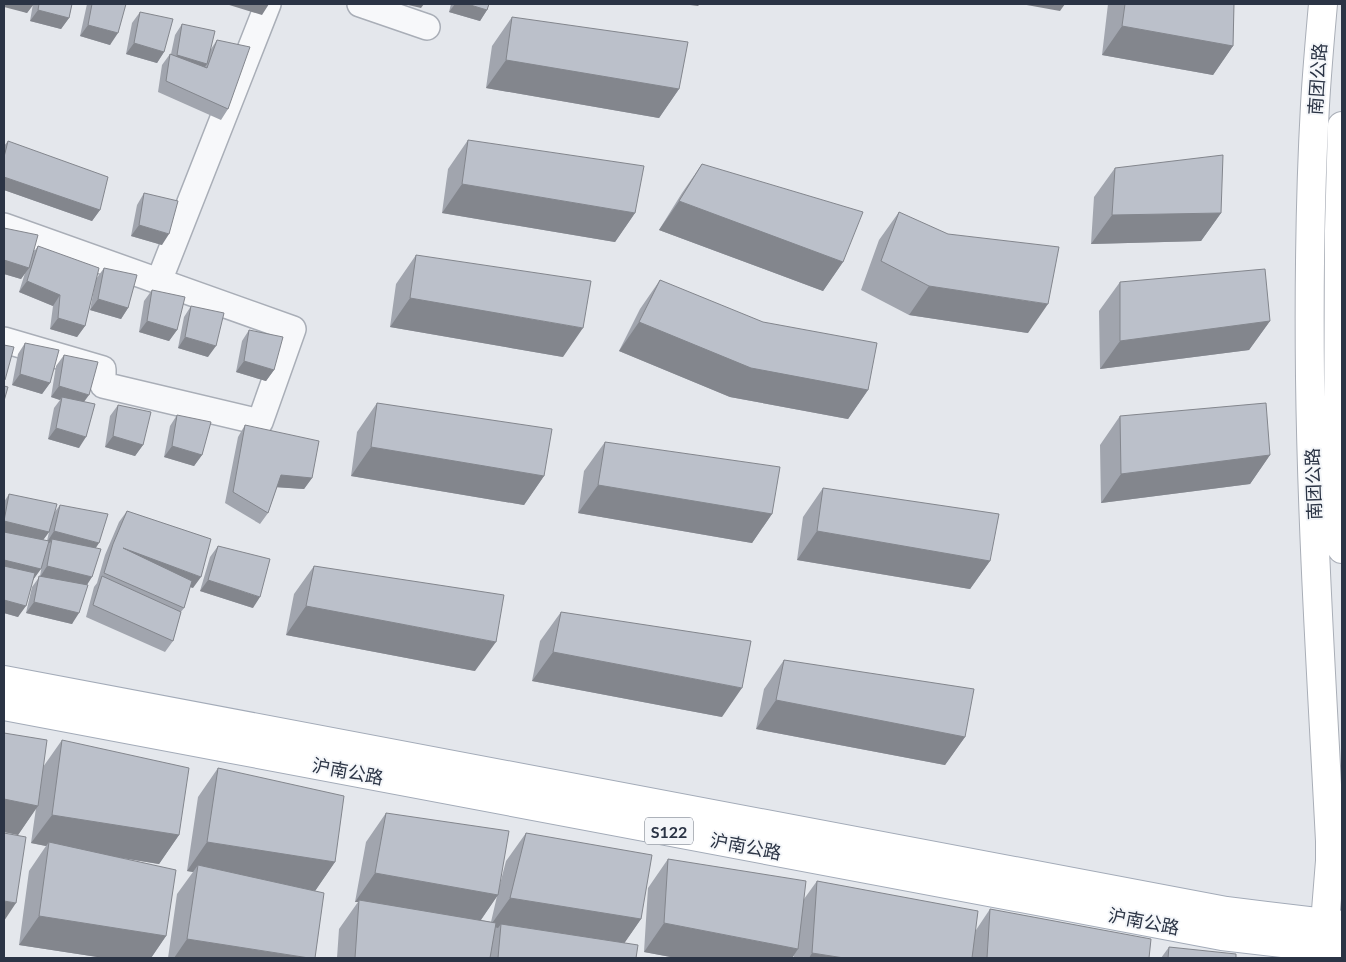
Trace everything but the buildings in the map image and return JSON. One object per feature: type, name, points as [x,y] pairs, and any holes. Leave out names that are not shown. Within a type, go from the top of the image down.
[{"type":"main road","name":"南团公路","points":[[1322,4],[1314,114],[1310,377],[1316,573],[1330,861],[1337,941]]},
{"type":"main road","name":"南团公路","points":[[1342,126],[1339,231],[1338,474],[1342,549]]},
{"type":"main road","name":"沪南公路","points":[[4,680],[1217,909],[1337,941]]},
{"type":"main road","name":"沪南公路","points":[[4,706],[1212,934],[1337,941]]},
{"type":"street","points":[[159,281],[268,4]]},
{"type":"street","points":[[360,4],[427,27]]},
{"type":"street","points":[[4,226],[292,330],[260,422],[103,385],[104,369],[4,340]]}]
